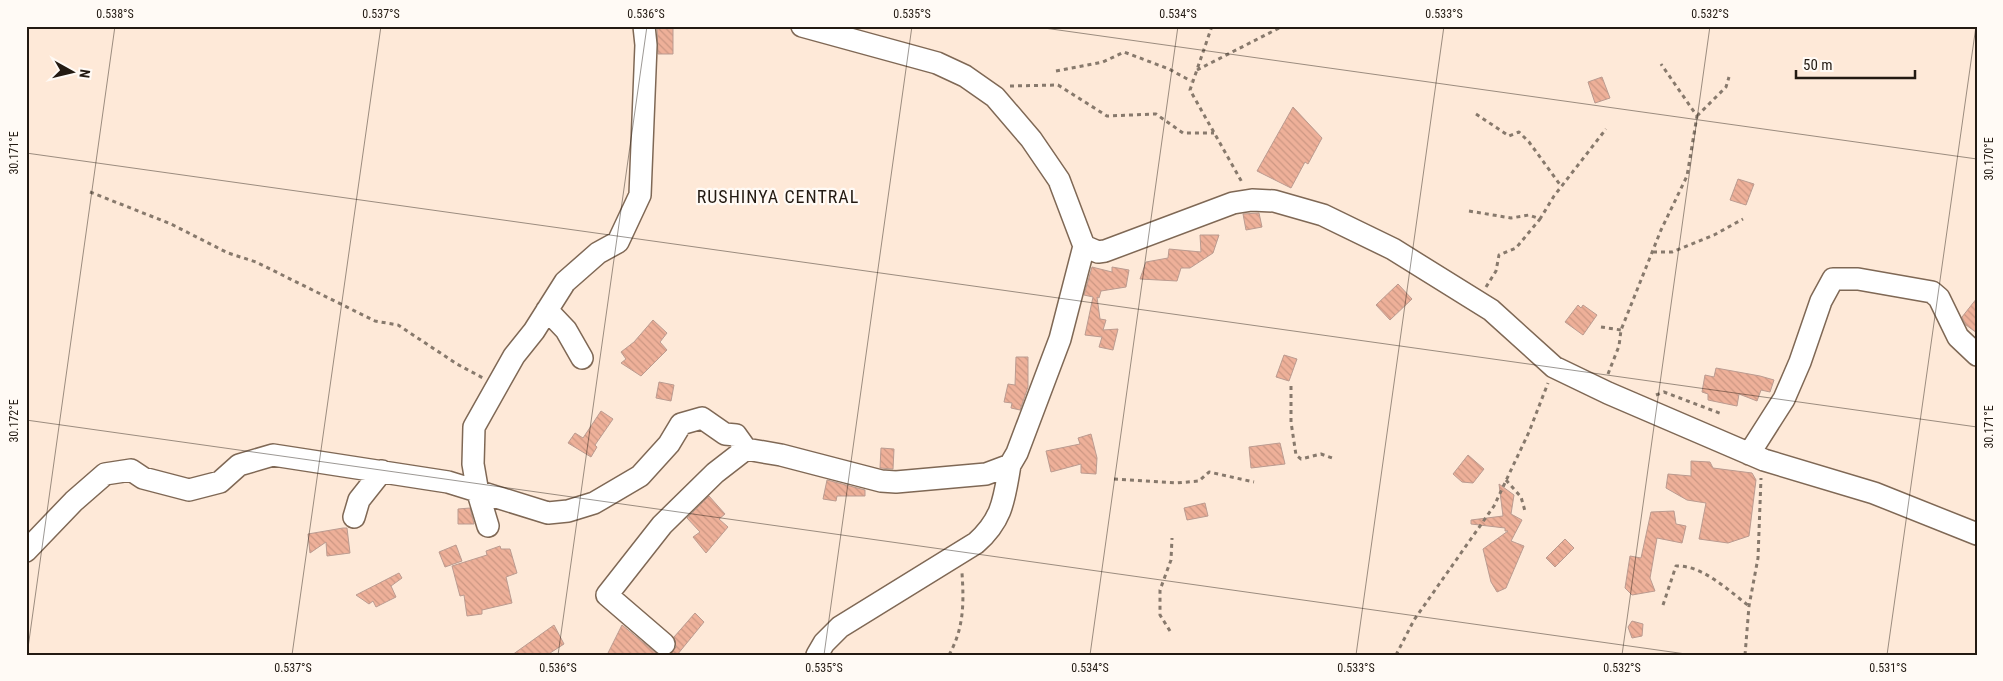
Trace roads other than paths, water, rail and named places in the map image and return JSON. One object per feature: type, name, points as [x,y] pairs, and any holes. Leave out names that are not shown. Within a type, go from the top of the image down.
[{"type":"street","points":[[488,526],[478,493],[473,464],[474,427],[514,356],[565,282],[598,253],[618,242],[640,195],[646,44],[644,26]]},
{"type":"street","points":[[802,26],[937,63],[965,76],[995,97],[1031,138],[1059,180],[1084,246],[1060,338],[1017,453],[1010,465],[997,518],[991,529],[976,543],[853,618],[824,643],[817,655]]},
{"type":"street","points":[[1084,246],[1098,252],[1105,251],[1233,203],[1252,200],[1282,202],[1323,215],[1393,250],[1491,310],[1554,366],[1632,403],[1757,457],[1874,493],[1977,534]]},
{"type":"street","points":[[1757,457],[1800,362],[1821,301],[1833,280],[1858,279],[1932,292],[1939,298],[1958,337],[1977,356]]},
{"type":"street","points":[[547,310],[566,330],[582,358]]},
{"type":"street","points":[[26,551],[74,501],[105,474],[131,470],[143,478],[188,490],[220,482],[238,465],[273,455],[448,482],[478,493],[548,513],[568,511],[594,504],[640,476],[669,444],[680,424],[702,418],[725,434],[736,435],[746,449],[781,455],[881,481],[896,482],[986,474],[1010,465]]},
{"type":"street","points":[[664,644],[607,595],[662,524],[708,479],[746,449]]},
{"type":"street","points":[[354,517],[359,500],[382,471]]},
{"type":"district","name":"RUSHINYA CENTRAL","points":[[778,196]]}]
